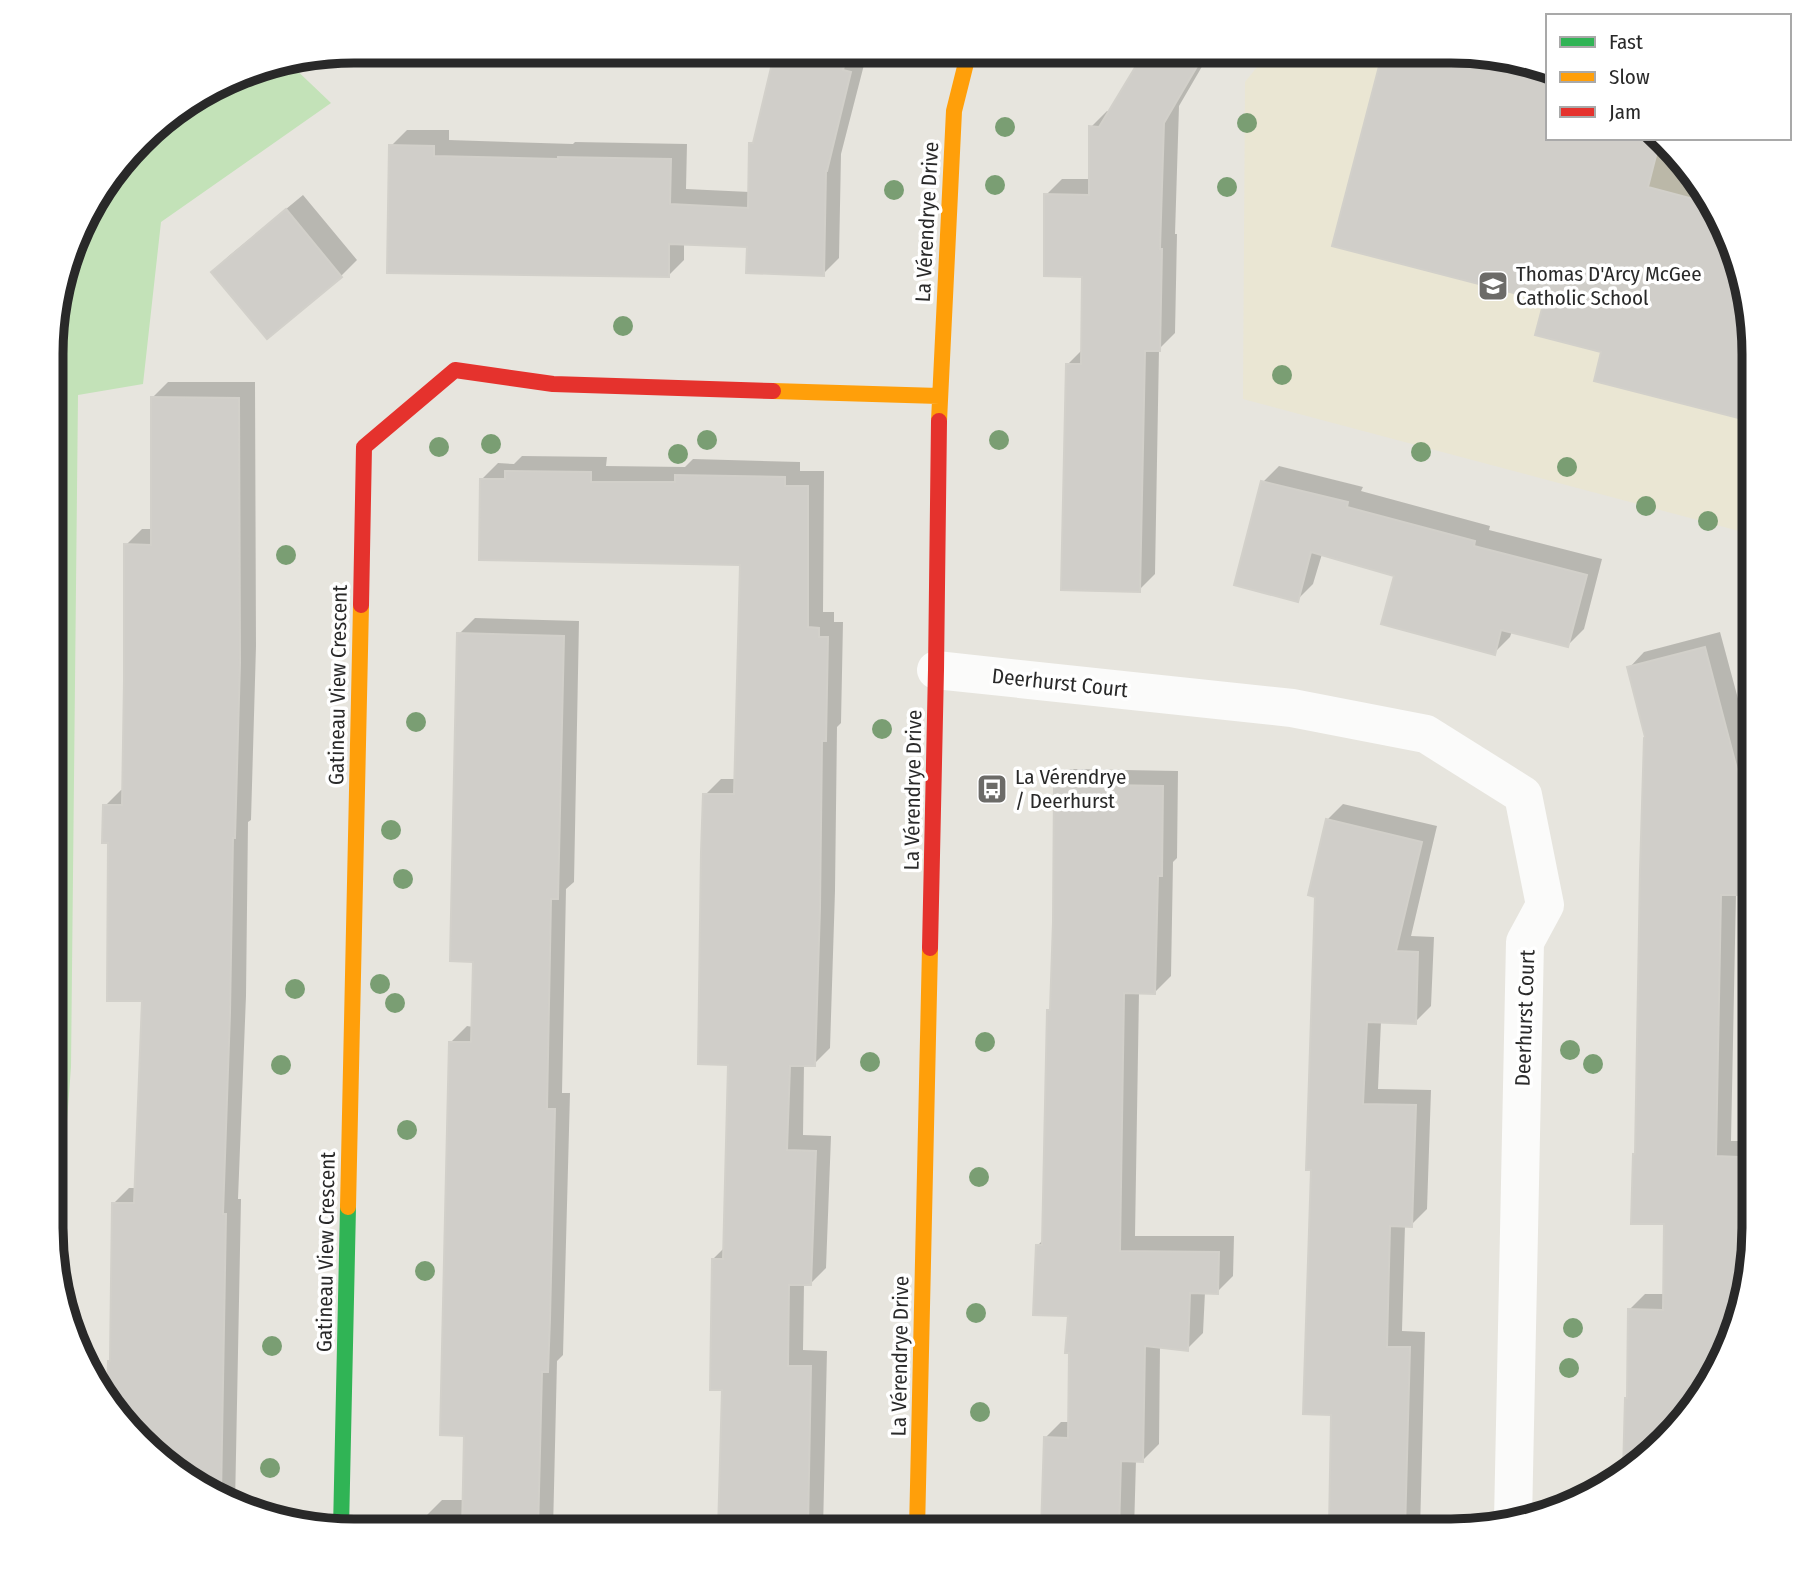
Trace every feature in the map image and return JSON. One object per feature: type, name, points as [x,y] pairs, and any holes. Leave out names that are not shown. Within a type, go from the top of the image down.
[{"type":"street","name":"La Vérendrye Drive","points":[[917,1519],[936,670],[939,396],[954,111],[966,63]]},
{"type":"street","name":"Gatineau View Crescent","points":[[341,1518],[363,447],[455,370],[553,384],[939,396]]},
{"type":"street","name":"Deerhurst Court","points":[[936,670],[1292,708],[1426,734],[1523,795],[1545,905],[1525,942],[1513,1512]]},
{"type":"shaded area","name":"Thomas D'Arcy McGee Catholic School","points":[[1260,63],[1483,65],[1546,136],[1546,140],[1648,140],[1693,192],[1712,225],[1732,279],[1740,316],[1742,354],[1742,532],[1243,399],[1245,82]]},
{"type":"green space","points":[[296,69],[331,103],[161,222],[143,384],[78,395],[71,1067],[63,1174],[63,354],[65,316],[73,279],[85,243],[102,209],[123,177],[148,148],[192,112],[225,93],[261,78]]},
{"type":"building","points":[[772,63],[845,63],[843,70],[851,72],[826,171],[824,276],[746,273],[747,247],[669,244],[669,277],[387,273],[389,145],[434,146],[434,156],[671,159],[670,204],[748,208],[749,143],[753,143]]},
{"type":"building","points":[[1138,63],[1199,63],[1164,123],[1160,351],[1145,351],[1140,592],[1061,590],[1066,364],[1081,364],[1082,277],[1044,276],[1044,194],[1089,195],[1089,126],[1099,127]]},
{"type":"building","points":[[1380,63],[1489,65],[1546,79],[1546,140],[1648,140],[1658,149],[1648,187],[1698,200],[1703,209],[1727,261],[1740,316],[1742,419],[1594,381],[1601,352],[1535,335],[1544,301],[1332,246]]},
{"type":"building","points":[[286,209],[342,277],[267,339],[211,272]]},
{"type":"building","points":[[151,397],[239,398],[240,663],[223,1214],[226,1214],[221,1487],[192,1470],[162,1447],[135,1420],[107,1382],[112,1203],[134,1203],[142,1001],[107,1001],[108,843],[102,843],[103,805],[122,805],[124,544],[151,545]]},
{"type":"building","points":[[505,471],[591,472],[591,482],[675,482],[675,475],[785,477],[785,486],[808,486],[808,627],[819,628],[819,637],[828,637],[826,741],[822,741],[815,1066],[790,1066],[787,1150],[816,1151],[811,1285],[789,1285],[788,1366],[811,1366],[808,1519],[718,1519],[722,1390],[710,1390],[712,1259],[723,1259],[728,1065],[698,1064],[701,852],[703,794],[734,794],[740,565],[479,560],[480,479],[505,479]]},
{"type":"building","points":[[1261,481],[1348,502],[1347,507],[1475,541],[1474,546],[1587,575],[1568,647],[1501,630],[1495,655],[1381,624],[1394,576],[1311,552],[1298,602],[1234,585]]},
{"type":"building","points":[[457,633],[564,636],[558,899],[551,899],[547,1109],[555,1109],[550,1319],[548,1372],[542,1372],[538,1519],[462,1519],[464,1436],[440,1435],[449,1042],[471,1042],[473,962],[450,961]]},
{"type":"building","points":[[1705,647],[1742,788],[1742,895],[1721,895],[1716,1156],[1738,1157],[1735,1291],[1720,1339],[1693,1390],[1657,1434],[1623,1462],[1628,1309],[1663,1310],[1664,1224],[1631,1224],[1645,737],[1627,667]]},
{"type":"building","points":[[1054,784],[1163,786],[1162,876],[1158,876],[1155,994],[1124,993],[1120,1251],[1219,1252],[1218,1294],[1190,1293],[1188,1351],[1145,1346],[1143,1462],[1121,1461],[1119,1519],[1041,1519],[1044,1437],[1068,1438],[1069,1353],[1065,1353],[1068,1316],[1033,1315],[1036,1245],[1042,1245],[1047,1010],[1050,1010]]},
{"type":"building","points":[[1326,819],[1422,842],[1396,951],[1418,952],[1416,1024],[1367,1022],[1363,1104],[1416,1105],[1412,1227],[1390,1226],[1387,1347],[1410,1347],[1405,1519],[1329,1519],[1331,1415],[1303,1414],[1311,1170],[1306,1170],[1315,897],[1308,895]]},
{"type":"traffic: fast","points":[[341,1518],[348,1207]]},
{"type":"traffic: slow","points":[[939,421],[954,111],[966,63]]},
{"type":"traffic: slow","points":[[773,391],[939,396]]},
{"type":"traffic: slow","points":[[348,1207],[361,605]]},
{"type":"traffic: slow","points":[[917,1519],[930,948]]},
{"type":"traffic: jam","points":[[361,605],[364,447],[455,370],[553,384],[773,391]]},
{"type":"traffic: jam","points":[[930,948],[939,421]]},
{"type":"place","name":"Thomas D'Arcy McGee Catholic School","points":[[1493,286]]},
{"type":"place","name":"La Vérendrye / Deerhurst","points":[[992,789]]}]
